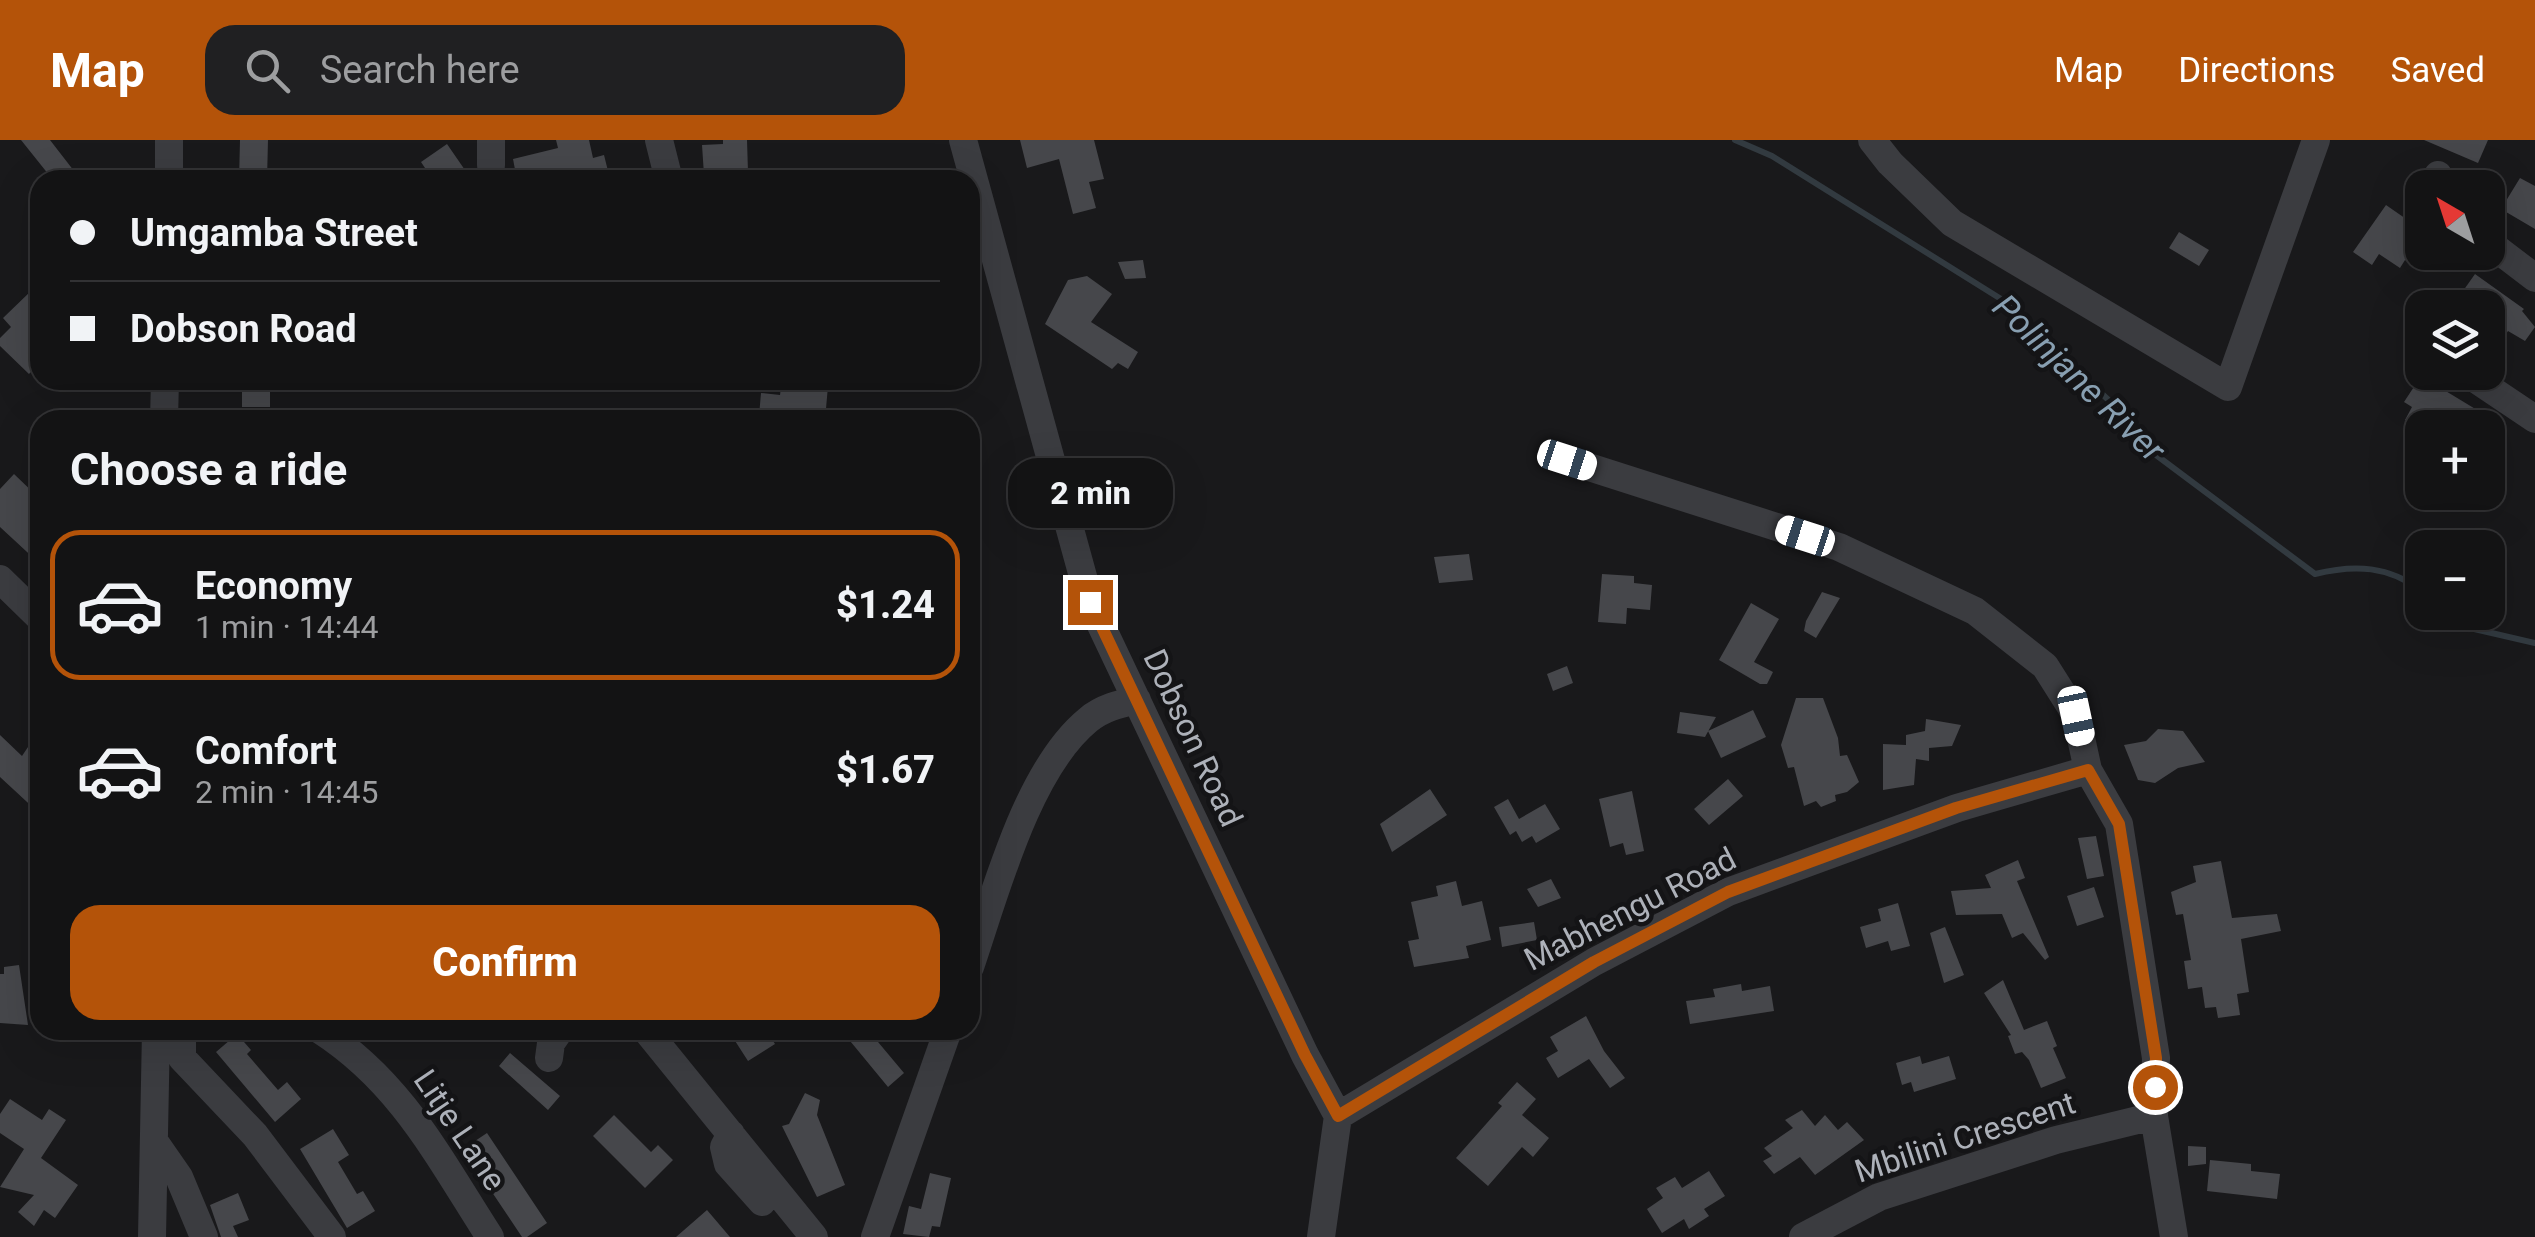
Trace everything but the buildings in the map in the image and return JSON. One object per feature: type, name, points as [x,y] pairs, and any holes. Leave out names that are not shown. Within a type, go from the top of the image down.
[{"type":"street","points":[[169,170],[170,140]]},
{"type":"street","points":[[659,140],[666,170]]},
{"type":"street","name":"Dobson Road","points":[[964,140],[972,170]]},
{"type":"street","points":[[1872,140],[1952,224],[2228,387],[2316,140]]},
{"type":"street","name":"Dobson Road","points":[[980,199],[1090,602],[1305,1055],[1338,1116]]},
{"type":"street","points":[[2505,255],[2535,278]]},
{"type":"street","points":[[2492,390],[2535,419]]},
{"type":"street","points":[[1567,460],[1839,547],[1975,611],[2045,666],[2076,716],[2088,770],[2119,824],[2156,1058],[2154,1116],[2174,1237]]},
{"type":"street","points":[[0,579],[30,608]]},
{"type":"street","points":[[980,911],[1036,787],[1086,721],[1112,705],[1137,700]]},
{"type":"street","name":"Mabhengu Road","points":[[1338,1116],[1594,962],[1728,892],[1956,808],[2088,770]]},
{"type":"street","points":[[152,1237],[156,1040]]},
{"type":"street","points":[[182,1040],[182,1058],[255,1135],[332,1237]]},
{"type":"street","name":"Litje Lane","points":[[336,1040],[386,1083],[418,1125],[490,1237]]},
{"type":"street","points":[[549,1058],[553,1040]]},
{"type":"street","points":[[654,1040],[814,1237]]},
{"type":"street","points":[[876,1237],[945,1040]]},
{"type":"street","points":[[1321,1237],[1338,1116]]},
{"type":"street","name":"Mbilini Crescent","points":[[1804,1237],[1879,1197],[2056,1140],[2154,1116]]},
{"type":"street","points":[[730,1134],[724,1147],[728,1164],[790,1237]]},
{"type":"street","points":[[154,1140],[179,1177],[204,1237]]},
{"type":"waterway","name":"Polinjane River","points":[[1735,140],[1772,156],[2001,299],[2117,408],[2132,437],[2315,574],[2358,568],[2405,580]]},
{"type":"waterway","name":"Polinjane River","points":[[2479,630],[2535,643]]},
{"type":"route","points":[[1090,602],[1305,1055],[1338,1116],[1594,962],[1728,892],[1956,808],[2088,770],[2119,824],[2156,1058],[2155,1087]]}]
